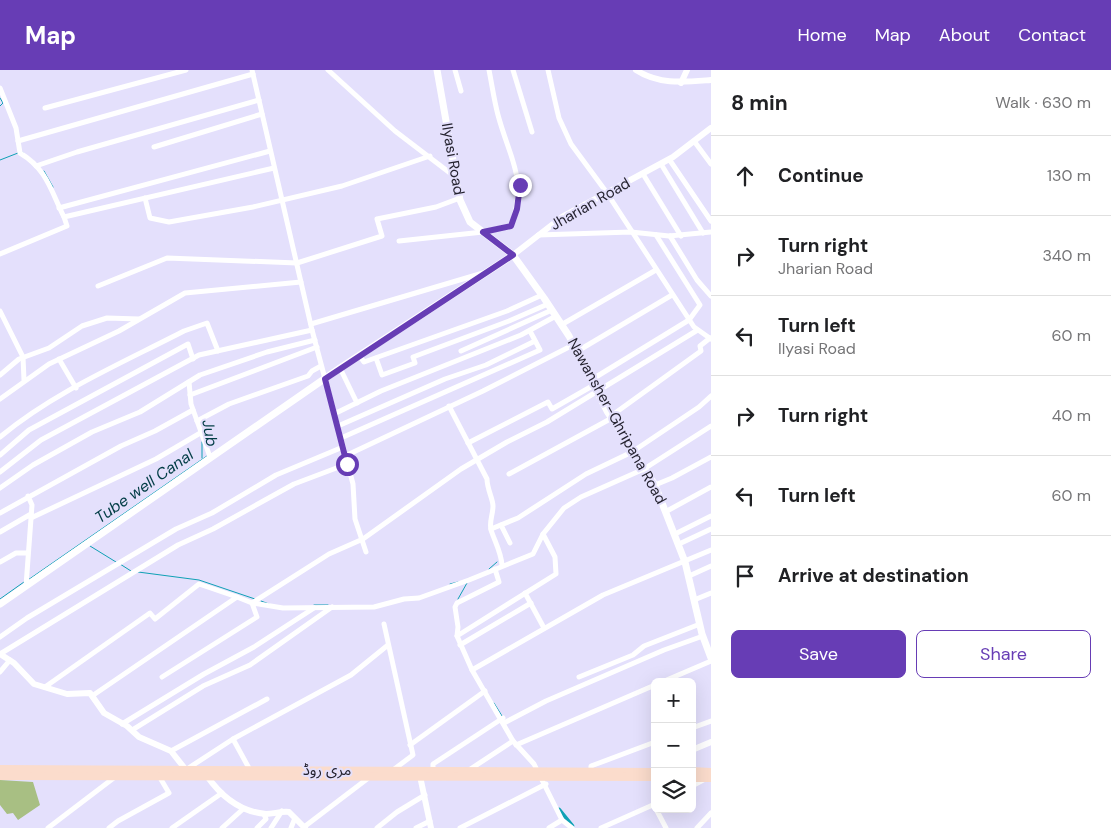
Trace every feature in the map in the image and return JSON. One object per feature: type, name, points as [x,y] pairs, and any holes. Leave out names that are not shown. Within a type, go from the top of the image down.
[{"type":"main road","name":"Ilyasi Road","points":[[437,70],[460,198],[470,222],[513,255]]},
{"type":"main road","name":"Jharian Road","points":[[0,604],[340,368],[513,255]]},
{"type":"main road","name":"Nawansher-Ghripana Road","points":[[513,255],[552,310],[575,348],[611,417],[632,452],[655,484],[676,534],[685,562],[700,624],[706,638],[711,659]]},
{"type":"main road","name":"مری روڈ","points":[[0,769],[116,776],[367,774],[393,770],[432,770],[533,773],[547,777],[651,777]]},
{"type":"main road","name":"مری روڈ","points":[[0,776],[32,772],[186,770],[250,770],[420,776],[465,772]]},
{"type":"main road","name":"مری روڈ","points":[[547,777],[591,770],[651,772]]},
{"type":"main road","points":[[696,773],[709,776]]},
{"type":"main road","points":[[696,778],[709,776]]},
{"type":"street","points":[[45,108],[186,70]]},
{"type":"street","points":[[328,70],[395,131],[450,173],[457,176]]},
{"type":"street","points":[[456,70],[461,91]]},
{"type":"street","points":[[399,241],[483,232],[511,226],[517,209],[520,185],[518,171],[499,116],[490,70]]},
{"type":"street","points":[[513,70],[532,132]]},
{"type":"street","points":[[509,474],[611,417],[701,351],[700,346],[711,339],[696,331],[607,194],[571,144],[565,132],[548,70]]},
{"type":"street","points":[[636,70],[649,78],[681,83],[711,80]]},
{"type":"street","points":[[681,83],[687,70]]},
{"type":"street","points":[[18,141],[252,72],[316,347],[353,484],[355,519],[363,538],[366,552]]},
{"type":"street","points":[[0,88],[16,128],[20,153],[30,158],[50,182],[67,226],[0,254]]},
{"type":"street","points":[[36,166],[76,152],[259,100]]},
{"type":"street","points":[[154,147],[262,114]]},
{"type":"street","name":"Jharian Road","points":[[513,255],[562,217],[661,164],[711,128]]},
{"type":"street","points":[[694,141],[711,164]]},
{"type":"street","points":[[59,208],[270,151]]},
{"type":"street","points":[[145,198],[150,218],[169,222],[253,207],[342,186],[430,156]]},
{"type":"street","points":[[669,159],[711,221]]},
{"type":"street","points":[[661,164],[703,233]]},
{"type":"street","points":[[64,217],[274,168]]},
{"type":"street","points":[[643,174],[681,236]]},
{"type":"street","points":[[98,286],[166,258],[297,263],[382,236],[377,219],[436,207],[460,198]]},
{"type":"street","points":[[537,235],[632,232],[681,236],[711,232]]},
{"type":"street","points":[[468,443],[548,402],[552,408],[689,320],[700,305],[664,252],[656,234]]},
{"type":"street","points":[[670,236],[698,280],[711,296]]},
{"type":"street","points":[[561,325],[656,270]]},
{"type":"street","points":[[0,472],[41,440],[193,359],[312,327],[488,272]]},
{"type":"street","points":[[0,399],[24,380],[60,359],[139,319],[184,293],[301,282]]},
{"type":"street","points":[[360,355],[364,362],[507,311],[542,295]]},
{"type":"street","points":[[345,456],[575,348],[672,295]]},
{"type":"street","points":[[0,310],[23,357],[24,380]]},
{"type":"street","points":[[376,358],[382,375],[415,362],[413,357],[552,310]]},
{"type":"street","points":[[334,414],[530,331],[552,310]]},
{"type":"street","points":[[461,351],[552,310]]},
{"type":"street","points":[[0,375],[23,357],[49,348],[82,326],[107,318],[139,319]]},
{"type":"street","points":[[0,436],[20,420],[76,388],[184,331],[206,323],[218,351]]},
{"type":"street","points":[[341,438],[540,350],[530,331]]},
{"type":"street","points":[[252,603],[329,554],[363,538],[438,484],[476,460],[597,392],[696,331]]},
{"type":"street","points":[[0,488],[33,465],[92,432],[140,412],[200,376],[240,360],[315,340]]},
{"type":"street","points":[[338,426],[536,341]]},
{"type":"street","points":[[0,455],[29,430],[188,344],[193,359]]},
{"type":"street","points":[[190,396],[316,347]]},
{"type":"street","points":[[60,359],[76,388]]},
{"type":"street","points":[[197,421],[229,404],[308,376],[312,371],[321,366]]},
{"type":"street","points":[[340,368],[357,403]]},
{"type":"street","points":[[189,382],[193,410],[210,457]]},
{"type":"street","points":[[491,530],[518,518],[586,474],[632,452],[699,407],[711,396]]},
{"type":"street","points":[[449,406],[487,479],[487,492],[493,506],[490,517],[491,530],[497,543],[502,565]]},
{"type":"street","points":[[0,513],[121,446],[156,431],[193,410]]},
{"type":"street","points":[[45,688],[150,613],[155,619],[200,584],[252,603],[283,608],[374,607],[404,599],[419,598],[469,580],[533,554],[543,534],[564,508],[581,497],[644,469],[711,426]]},
{"type":"street","points":[[0,532],[156,459],[202,432]]},
{"type":"street","points":[[0,636],[176,529],[212,513],[276,476],[343,447]]},
{"type":"street","points":[[655,484],[672,478],[711,457]]},
{"type":"street","points":[[347,464],[294,484],[213,529],[178,545],[0,654],[10,660],[28,680],[45,688],[67,694],[88,692],[104,713],[132,730],[139,738],[171,751],[186,770],[233,739],[351,675],[388,646]]},
{"type":"street","points":[[667,511],[711,486]]},
{"type":"street","points":[[26,586],[32,505],[28,496]]},
{"type":"street","points":[[676,534],[711,516]]},
{"type":"street","points":[[501,525],[510,543]]},
{"type":"street","points":[[679,544],[711,529]]},
{"type":"street","points":[[457,636],[557,572],[555,557],[543,534]]},
{"type":"street","points":[[472,670],[603,595],[711,550]]},
{"type":"street","points":[[0,562],[16,553],[27,553]]},
{"type":"street","points":[[689,576],[711,566]]},
{"type":"street","points":[[495,569],[498,582],[456,603],[454,607],[458,627],[457,636],[472,670],[515,743],[547,777],[562,820],[572,828]]},
{"type":"street","points":[[525,593],[544,628]]},
{"type":"street","points":[[694,600],[711,593]]},
{"type":"street","points":[[92,696],[238,597]]},
{"type":"street","points":[[162,677],[257,617],[252,603]]},
{"type":"street","points":[[460,645],[531,603]]},
{"type":"street","points":[[122,724],[204,674],[254,647],[315,607]]},
{"type":"street","points":[[132,730],[203,686],[250,665],[332,607]]},
{"type":"street","points":[[384,624],[412,755],[393,770]]},
{"type":"street","points":[[579,677],[633,655],[644,646],[700,624]]},
{"type":"street","points":[[432,770],[433,764],[503,720],[664,650],[706,638]]},
{"type":"street","points":[[671,678],[711,659]]},
{"type":"street","points":[[0,672],[10,660]]},
{"type":"street","points":[[465,772],[515,743],[651,687]]},
{"type":"street","points":[[410,745],[485,691]]},
{"type":"street","points":[[171,751],[267,699]]},
{"type":"street","points":[[696,727],[711,721]]},
{"type":"street","points":[[233,739],[250,770]]},
{"type":"street","points":[[696,748],[711,742]]},
{"type":"street","points":[[591,770],[591,766],[651,744]]},
{"type":"street","points":[[207,776],[222,793],[243,809],[264,814],[282,811],[289,812],[302,827],[367,774]]},
{"type":"street","points":[[48,828],[116,776]]},
{"type":"street","points":[[109,828],[118,821],[169,794],[159,776]]},
{"type":"street","points":[[416,828],[431,825],[420,776]]},
{"type":"street","points":[[696,784],[709,776]]},
{"type":"street","points":[[460,828],[547,777]]},
{"type":"street","points":[[172,828],[222,793]]},
{"type":"street","points":[[377,828],[397,812],[425,795]]},
{"type":"street","points":[[601,828],[651,808]]},
{"type":"street","points":[[222,828],[243,809]]},
{"type":"street","points":[[272,828],[282,811]]},
{"type":"street","points":[[658,813],[666,828]]},
{"type":"street","points":[[697,828],[711,813]]},
{"type":"street","points":[[257,828],[266,819],[264,814]]},
{"type":"street","points":[[291,828],[295,818]]},
{"type":"street","points":[[549,828],[562,820]]},
{"type":"green space","points":[[0,780],[33,782],[40,805],[18,820],[13,813],[7,814],[0,805]]},
{"type":"waterway","points":[[0,98],[3,103],[0,106]]},
{"type":"waterway","points":[[22,152],[36,163]]},
{"type":"waterway","points":[[0,160],[18,153]]},
{"type":"waterway","points":[[44,171],[53,187]]},
{"type":"waterway","name":"Jub","points":[[202,442],[202,458]]},
{"type":"waterway","name":"Tube well Canal","points":[[28,580],[207,456]]},
{"type":"waterway","points":[[90,546],[116,562]]},
{"type":"waterway","points":[[489,569],[497,562]]},
{"type":"waterway","points":[[120,564],[131,571]]},
{"type":"waterway","points":[[138,572],[199,580],[255,599]]},
{"type":"waterway","name":"Tube well Canal","points":[[0,599],[24,582]]},
{"type":"waterway","points":[[450,584],[458,582]]},
{"type":"waterway","points":[[458,599],[467,583]]},
{"type":"waterway","points":[[261,601],[269,604]]},
{"type":"waterway","points":[[314,605],[328,605]]},
{"type":"waterway","points":[[494,703],[502,716]]},
{"type":"waterway","points":[[559,810],[572,826]]},
{"type":"route","points":[[347,464],[325,379],[513,255],[483,232],[511,226],[517,209],[520,185]]}]
